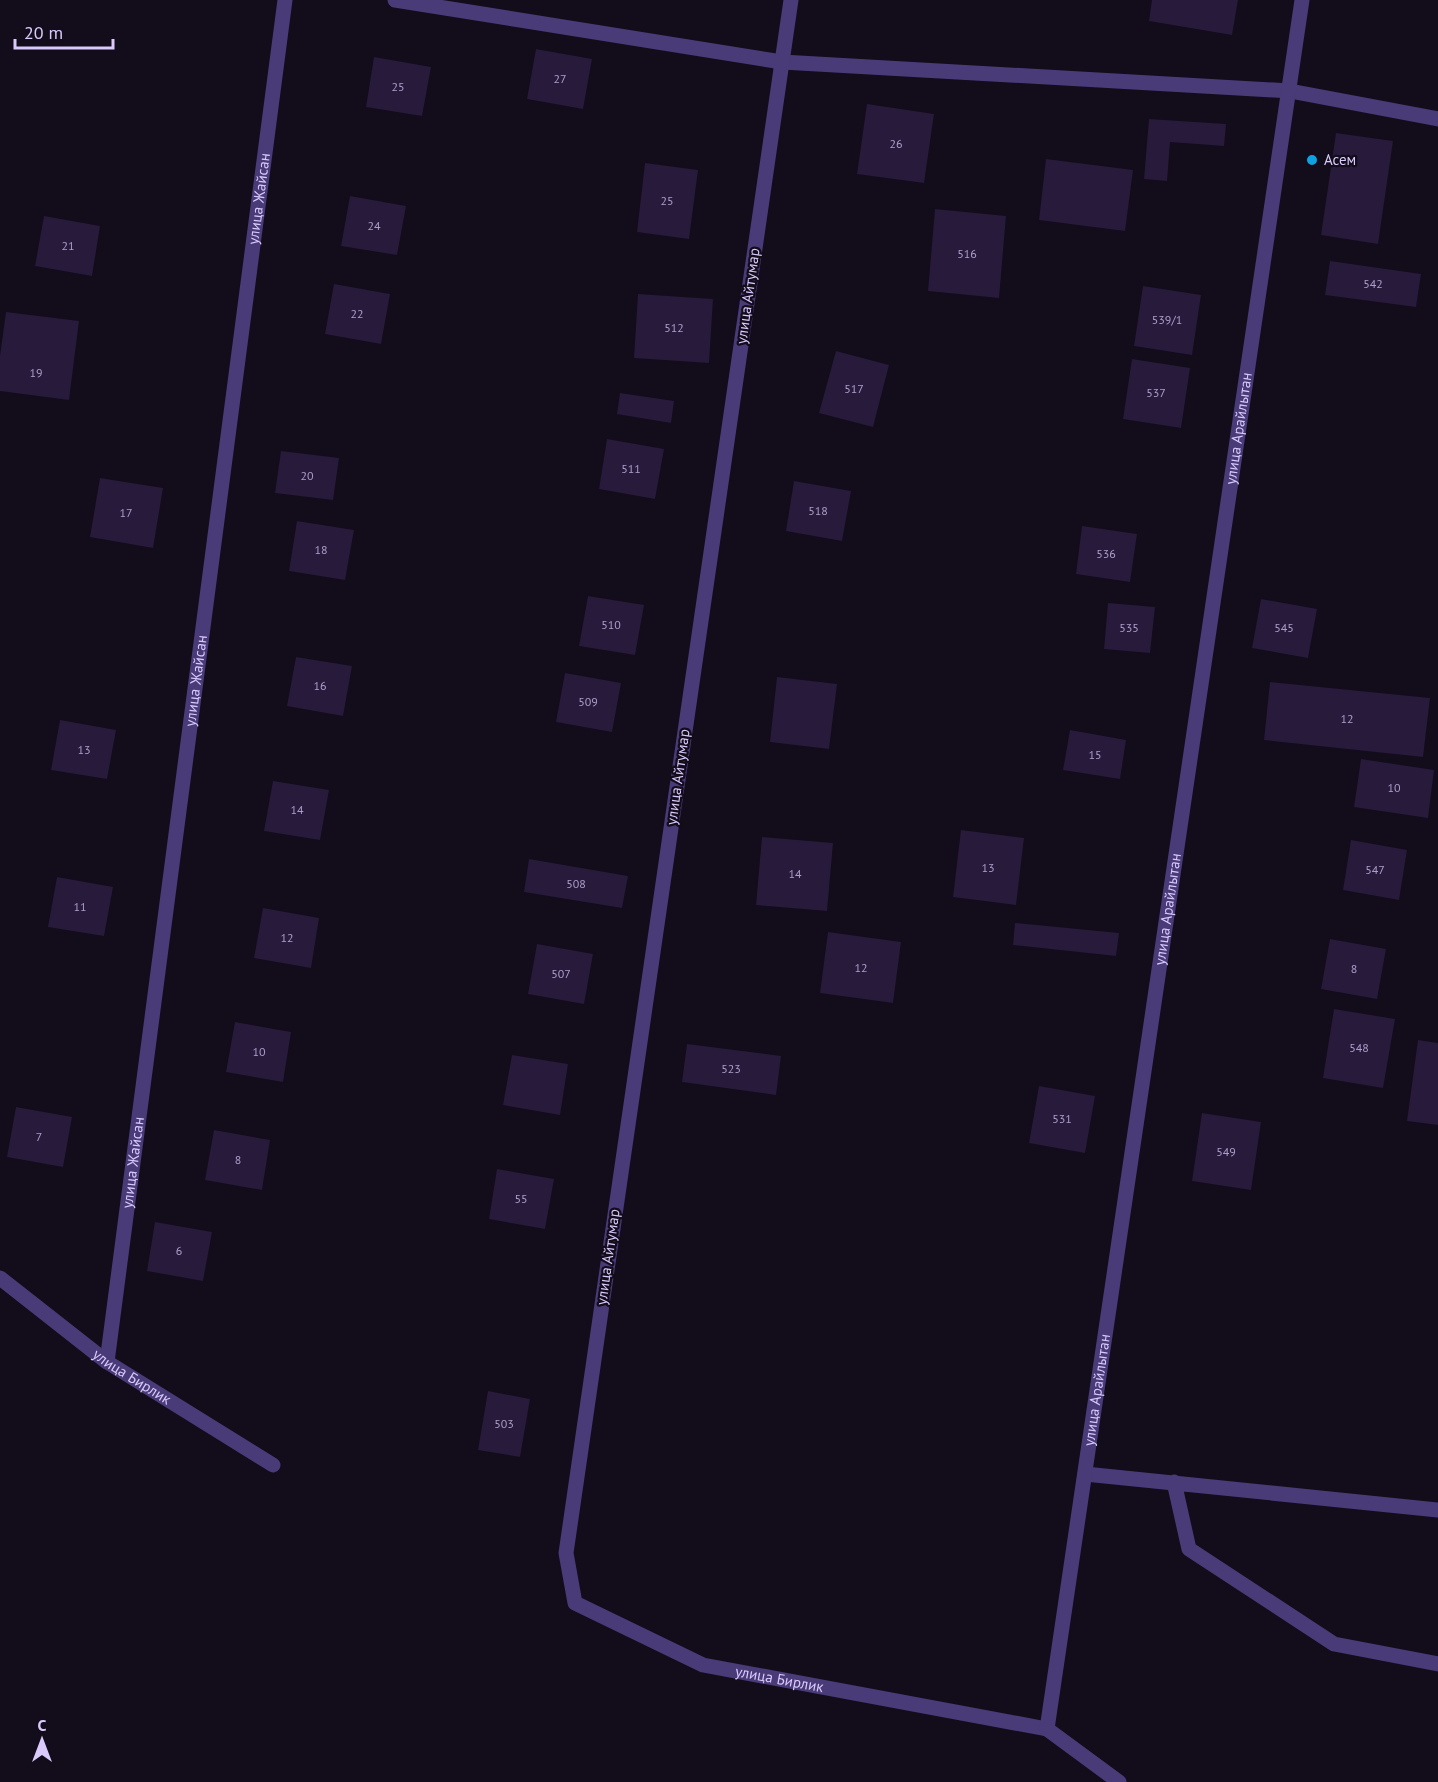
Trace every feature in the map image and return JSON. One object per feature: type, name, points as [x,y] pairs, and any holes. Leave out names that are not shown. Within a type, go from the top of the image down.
[{"type":"street","name":"улица Жайсан","points":[[107,1362],[285,0]]},
{"type":"street","points":[[395,0],[782,62],[1290,91],[1438,119]]},
{"type":"street","name":"улица Айтумар","points":[[566,1553],[791,0]]},
{"type":"street","name":"улица Арайлытан","points":[[1047,1729],[1302,0]]},
{"type":"street","name":"улица Бирлик","points":[[0,1278],[107,1362],[273,1465]]},
{"type":"street","points":[[1085,1474],[1438,1510]]},
{"type":"street","points":[[1174,1482],[1189,1549],[1334,1644],[1438,1664]]},
{"type":"street","name":"улица Бирлик","points":[[566,1553],[575,1602],[703,1665],[1047,1729]]},
{"type":"street","points":[[1047,1729],[1119,1782]]},
{"type":"building","points":[[1152,0],[1238,0],[1232,35],[1149,21]]},
{"type":"building","points":[[536,49],[592,59],[583,109],[527,99]]},
{"type":"building","points":[[374,57],[431,67],[422,116],[366,107]]},
{"type":"building","points":[[867,104],[934,114],[924,183],[857,174]]},
{"type":"building","points":[[1149,119],[1226,124],[1224,146],[1170,142],[1167,181],[1144,179]]},
{"type":"building","points":[[1336,133],[1393,141],[1378,244],[1321,235]]},
{"type":"building","points":[[1046,159],[1133,170],[1125,231],[1039,220]]},
{"type":"building","points":[[645,163],[698,170],[689,239],[637,232]]},
{"type":"building","points":[[350,196],[406,206],[397,255],[341,246]]},
{"type":"building","points":[[935,209],[1006,216],[999,298],[928,291]]},
{"type":"building","points":[[44,216],[100,226],[92,276],[35,266]]},
{"type":"building","points":[[1330,261],[1421,274],[1416,307],[1325,295]]},
{"type":"building","points":[[334,284],[390,294],[381,344],[325,334]]},
{"type":"building","points":[[1143,286],[1201,295],[1192,355],[1134,346]]},
{"type":"building","points":[[638,294],[713,299],[709,363],[634,358]]},
{"type":"building","points":[[6,312],[79,321],[69,400],[0,391],[0,356]]},
{"type":"building","points":[[836,351],[889,365],[873,427],[819,413]]},
{"type":"building","points":[[1132,359],[1190,368],[1181,428],[1123,419]]},
{"type":"building","points":[[620,393],[674,401],[671,423],[617,414]]},
{"type":"building","points":[[607,439],[664,449],[655,499],[599,489]]},
{"type":"building","points":[[281,451],[339,458],[333,500],[275,493]]},
{"type":"building","points":[[100,478],[163,488],[153,548],[90,537]]},
{"type":"building","points":[[794,481],[851,491],[842,541],[786,531]]},
{"type":"building","points":[[297,521],[354,530],[345,580],[289,571]]},
{"type":"building","points":[[1082,526],[1137,534],[1130,582],[1076,574]]},
{"type":"building","points":[[588,596],[644,605],[635,655],[579,646]]},
{"type":"building","points":[[1261,599],[1317,609],[1308,658],[1252,648]]},
{"type":"building","points":[[1108,603],[1155,607],[1150,653],[1104,649]]},
{"type":"building","points":[[296,657],[352,666],[343,716],[287,706]]},
{"type":"building","points":[[565,673],[621,683],[612,732],[556,722]]},
{"type":"building","points":[[777,677],[837,684],[829,749],[770,742]]},
{"type":"building","points":[[1270,682],[1430,698],[1423,757],[1264,740]]},
{"type":"building","points":[[60,720],[116,730],[107,779],[51,770]]},
{"type":"building","points":[[1070,730],[1126,740],[1120,779],[1063,770]]},
{"type":"building","points":[[1361,759],[1434,770],[1428,818],[1354,807]]},
{"type":"building","points":[[273,781],[329,790],[320,840],[264,831]]},
{"type":"building","points":[[961,830],[1024,838],[1016,905],[953,897]]},
{"type":"building","points":[[762,837],[833,843],[827,911],[756,905]]},
{"type":"building","points":[[1351,840],[1407,850],[1399,900],[1343,890]]},
{"type":"building","points":[[529,859],[628,876],[622,908],[524,892]]},
{"type":"building","points":[[57,877],[113,887],[104,936],[48,927]]},
{"type":"building","points":[[263,908],[319,918],[311,968],[254,958]]},
{"type":"building","points":[[1015,923],[1119,933],[1116,956],[1013,945]]},
{"type":"building","points":[[828,932],[901,942],[893,1003],[820,993]]},
{"type":"building","points":[[1330,939],[1386,949],[1377,999],[1321,989]]},
{"type":"building","points":[[537,944],[593,954],[584,1004],[528,994]]},
{"type":"building","points":[[1334,1009],[1395,1019],[1383,1088],[1323,1078]]},
{"type":"building","points":[[235,1022],[291,1032],[283,1082],[226,1072]]},
{"type":"building","points":[[1418,1040],[1438,1043],[1438,1125],[1407,1121]]},
{"type":"building","points":[[687,1044],[781,1056],[776,1095],[682,1082]]},
{"type":"building","points":[[512,1055],[568,1064],[560,1115],[503,1105]]},
{"type":"building","points":[[1039,1086],[1095,1096],[1085,1153],[1029,1143]]},
{"type":"building","points":[[16,1107],[72,1117],[63,1167],[7,1157]]},
{"type":"building","points":[[1202,1113],[1261,1122],[1251,1190],[1192,1181]]},
{"type":"building","points":[[214,1130],[270,1140],[262,1190],[205,1180]]},
{"type":"building","points":[[497,1169],[554,1179],[545,1229],[489,1219]]},
{"type":"building","points":[[155,1222],[212,1232],[203,1281],[147,1271]]},
{"type":"building","points":[[488,1391],[530,1399],[520,1457],[478,1450]]},
{"type":"place","name":"Асем","points":[[1312,160]]}]
